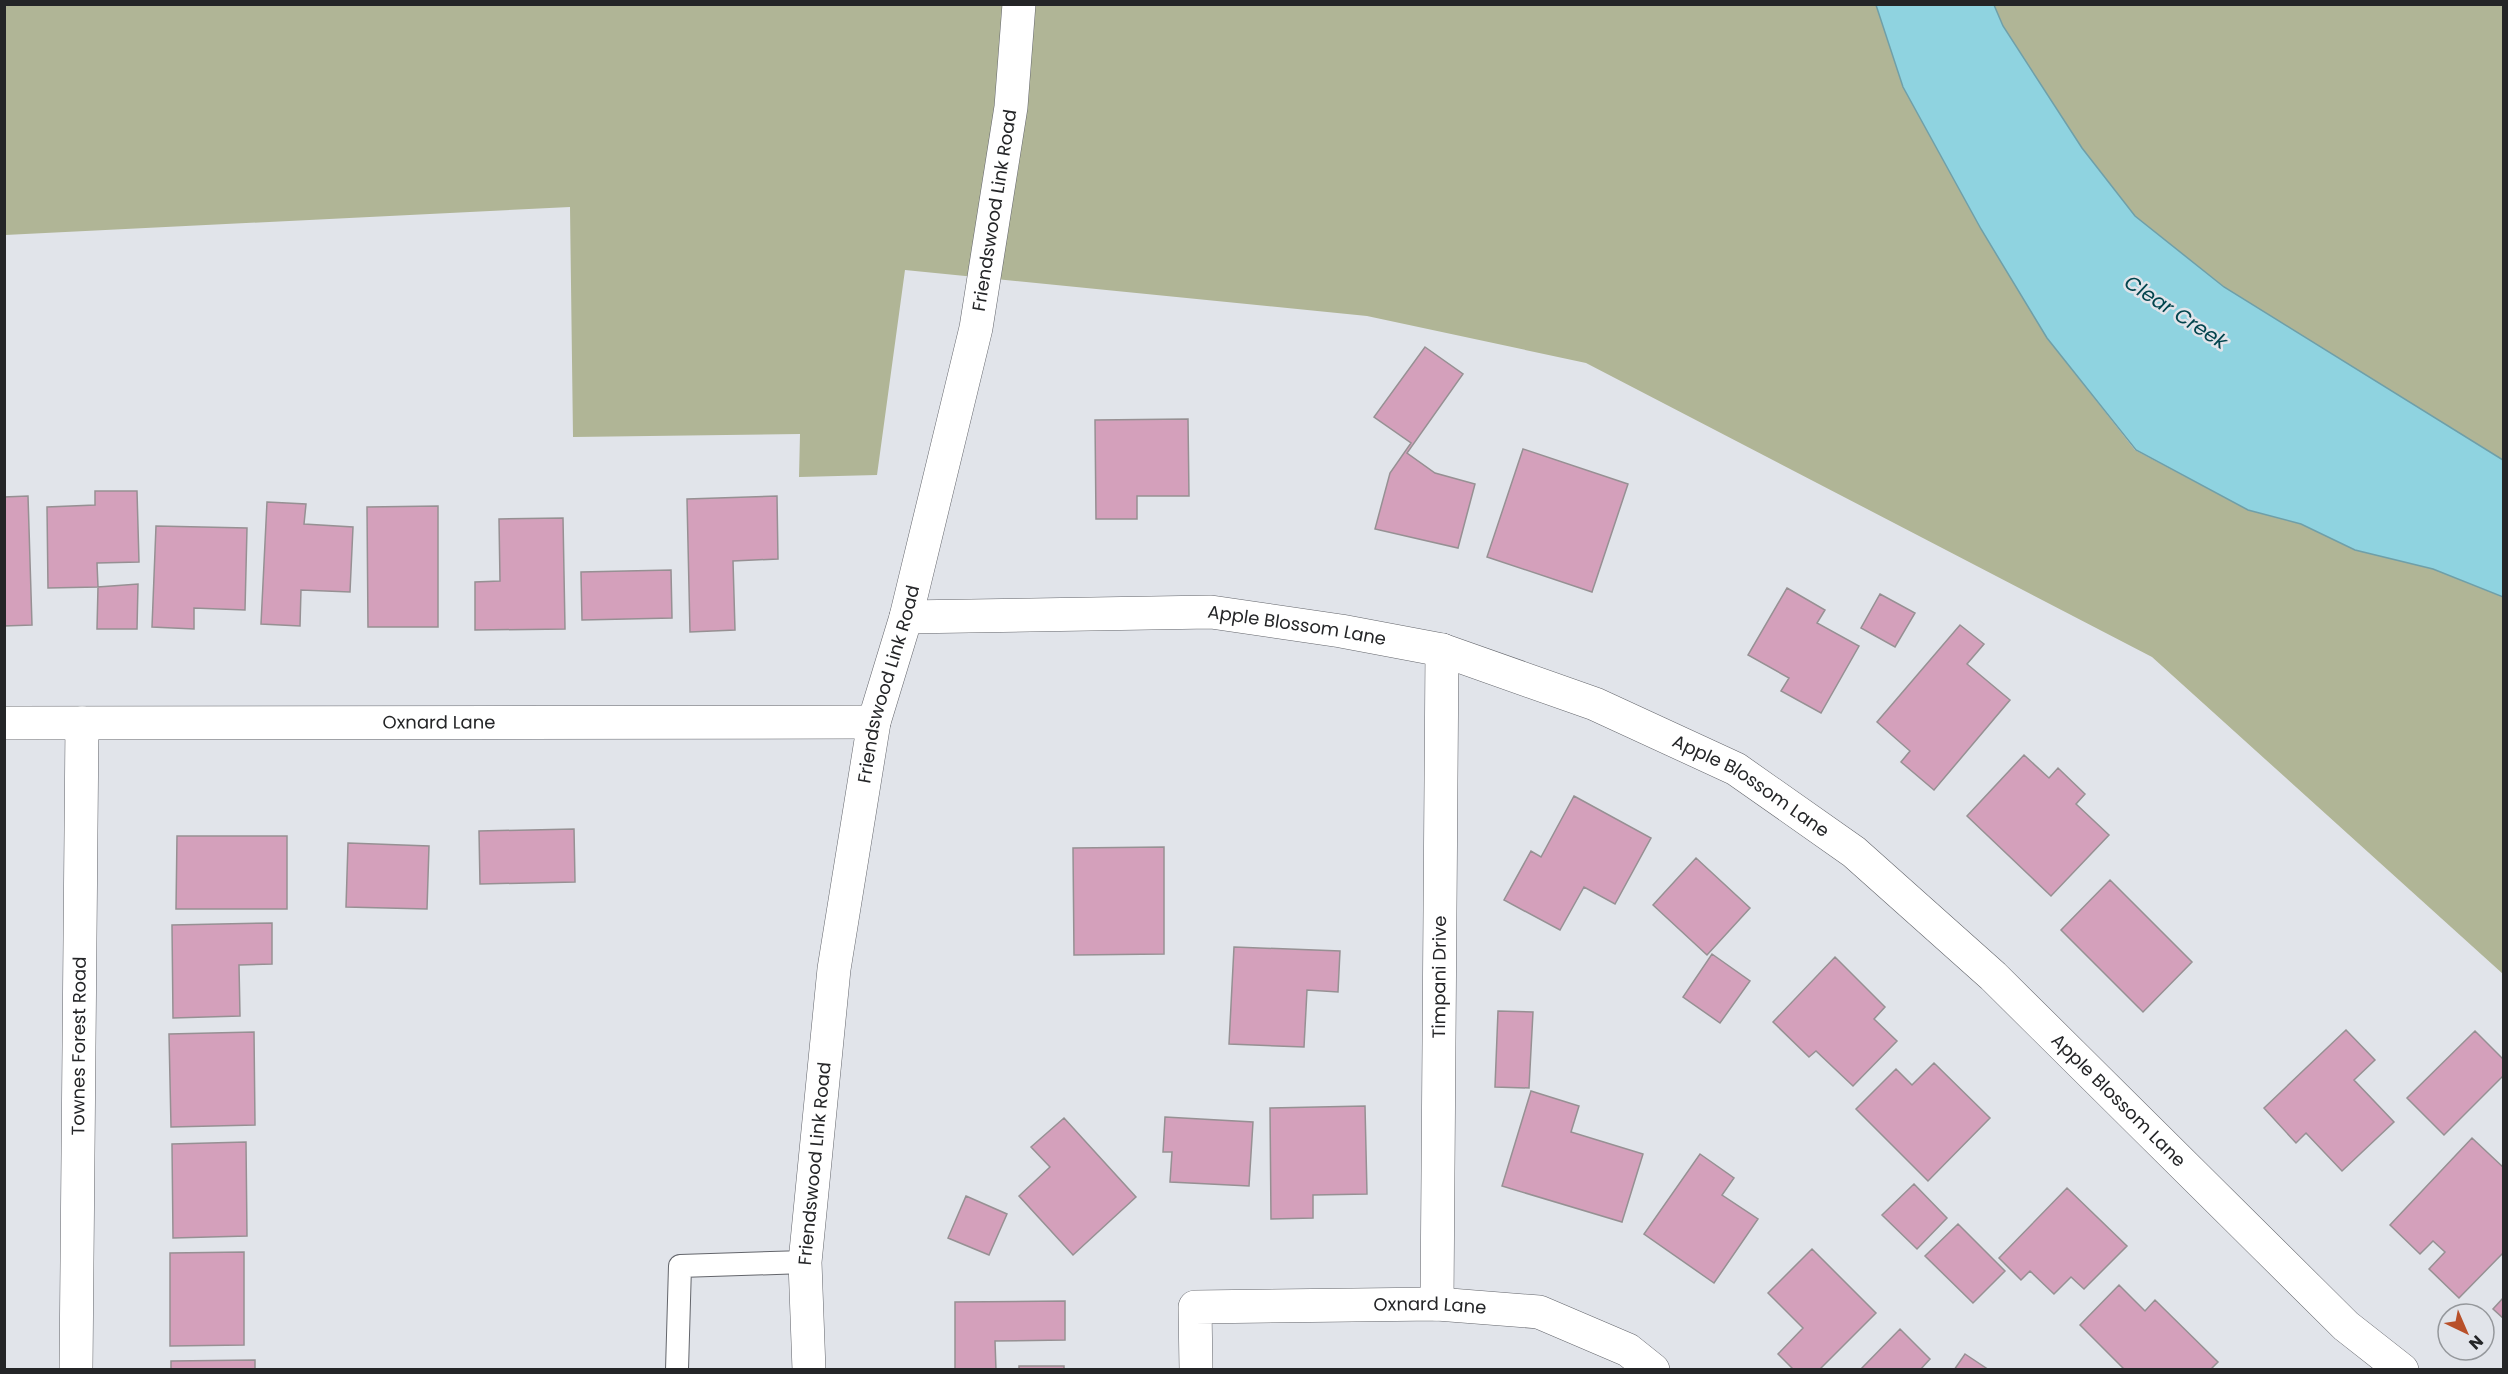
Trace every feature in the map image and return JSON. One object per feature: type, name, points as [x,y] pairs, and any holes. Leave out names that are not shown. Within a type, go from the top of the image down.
[{"type":"street","name":"Friendswood Link Road","points":[[809,1370],[805,1262],[834,969],[874,722],[906,617],[976,328],[1011,108],[1019,4]]},
{"type":"street","name":"Apple Blossom Lane","points":[[906,617],[1210,612],[1341,631],[1442,650],[1595,704],[1736,769],[1854,852],[1993,976],[2346,1326],[2402,1370]]},
{"type":"street","name":"Timpani Drive","points":[[1437,1304],[1442,650]]},
{"type":"street","name":"Oxnard Lane","points":[[4,723],[874,722]]},
{"type":"street","name":"Townes Forest Road","points":[[76,1370],[82,723]]},
{"type":"street","name":"Oxnard Lane","points":[[1196,1370],[1195,1307],[1437,1304],[1539,1312],[1628,1350],[1653,1370]]},
{"type":"lane","points":[[677,1370],[680,1266],[805,1262]]},
{"type":"green space","points":[[5,5],[1876,5],[1903,87],[1981,229],[2047,338],[2135,450],[2248,510],[2301,524],[2355,550],[2433,569],[2503,597],[2503,974],[2152,657],[1586,363],[1367,316],[905,270],[877,475],[799,477],[800,434],[573,437],[570,207],[5,235]]},
{"type":"green space","points":[[1994,5],[2503,5],[2503,460],[2224,287],[2135,216],[2082,148],[2003,26]]},
{"type":"water","name":"Clear Creek","points":[[1876,5],[1994,5],[2003,26],[2082,148],[2135,216],[2224,287],[2503,460],[2503,597],[2433,569],[2355,550],[2301,524],[2248,510],[2136,450],[2047,338],[1981,229],[1903,87]]},
{"type":"building","points":[[1425,347],[1463,374],[1407,453],[1435,473],[1475,484],[1458,548],[1375,529],[1390,473],[1411,443],[1374,417]]},
{"type":"building","points":[[1188,419],[1189,496],[1137,496],[1137,519],[1096,519],[1095,420]]},
{"type":"building","points":[[1523,449],[1628,484],[1592,592],[1487,557]]},
{"type":"building","points":[[95,491],[137,491],[139,562],[97,563],[98,587],[48,588],[47,507],[95,505]]},
{"type":"building","points":[[28,496],[32,625],[4,626],[4,497]]},
{"type":"building","points":[[777,496],[778,559],[733,561],[735,630],[690,632],[687,499]]},
{"type":"building","points":[[267,502],[306,504],[304,524],[353,527],[350,592],[301,590],[300,626],[261,624]]},
{"type":"building","points":[[438,506],[438,627],[368,627],[367,507]]},
{"type":"building","points":[[563,518],[565,629],[475,630],[475,582],[500,581],[499,519]]},
{"type":"building","points":[[156,526],[247,528],[245,610],[194,608],[194,629],[152,627]]},
{"type":"building","points":[[671,570],[672,618],[582,620],[581,572]]},
{"type":"building","points":[[138,584],[137,629],[97,629],[98,587]]},
{"type":"building","points":[[1787,588],[1825,610],[1817,623],[1859,646],[1821,713],[1781,691],[1789,678],[1748,655]]},
{"type":"building","points":[[1880,594],[1915,613],[1895,647],[1861,628]]},
{"type":"building","points":[[1960,625],[1984,644],[1967,664],[2010,700],[1934,790],[1901,762],[1910,751],[1877,722]]},
{"type":"building","points":[[2024,755],[2049,778],[2058,768],[2085,794],[2076,804],[2109,835],[2051,896],[1967,816]]},
{"type":"building","points":[[1574,796],[1651,838],[1615,904],[1584,887],[1560,930],[1504,900],[1531,851],[1541,857]]},
{"type":"building","points":[[574,829],[575,882],[480,884],[479,831]]},
{"type":"building","points":[[177,836],[287,836],[287,909],[176,909]]},
{"type":"building","points":[[348,843],[429,846],[427,909],[346,907]]},
{"type":"building","points":[[1164,847],[1164,954],[1074,955],[1073,848]]},
{"type":"building","points":[[1696,858],[1750,908],[1707,955],[1653,905]]},
{"type":"building","points":[[2110,880],[2192,962],[2143,1012],[2061,930]]},
{"type":"building","points":[[272,923],[272,964],[239,965],[240,1016],[173,1018],[172,925]]},
{"type":"building","points":[[1234,947],[1340,951],[1338,992],[1307,990],[1304,1047],[1229,1044]]},
{"type":"building","points":[[1712,954],[1750,981],[1720,1023],[1683,997]]},
{"type":"building","points":[[1835,957],[1885,1007],[1874,1019],[1897,1041],[1853,1086],[1816,1051],[1809,1057],[1773,1022]]},
{"type":"building","points":[[1498,1011],[1533,1012],[1529,1088],[1495,1087]]},
{"type":"building","points":[[2346,1030],[2375,1060],[2354,1080],[2394,1122],[2342,1171],[2306,1133],[2296,1143],[2264,1108]]},
{"type":"building","points":[[2475,1031],[2504,1060],[2504,1075],[2444,1135],[2407,1098]]},
{"type":"building","points":[[254,1032],[255,1125],[171,1127],[169,1034]]},
{"type":"building","points":[[1934,1063],[1990,1118],[1928,1181],[1856,1109],[1896,1069],[1912,1085]]},
{"type":"building","points":[[1531,1091],[1579,1106],[1571,1132],[1643,1154],[1622,1222],[1502,1186]]},
{"type":"building","points":[[1365,1106],[1367,1194],[1313,1195],[1313,1218],[1271,1219],[1270,1108]]},
{"type":"building","points":[[1165,1117],[1253,1122],[1249,1186],[1170,1182],[1172,1152],[1163,1152]]},
{"type":"building","points":[[1064,1118],[1136,1197],[1073,1255],[1019,1196],[1050,1167],[1031,1147]]},
{"type":"building","points":[[2472,1138],[2504,1168],[2504,1252],[2459,1298],[2429,1269],[2445,1252],[2433,1241],[2420,1254],[2390,1225]]},
{"type":"building","points":[[246,1142],[247,1236],[173,1238],[172,1144]]},
{"type":"building","points":[[1700,1154],[1734,1178],[1722,1195],[1758,1219],[1714,1283],[1644,1234]]},
{"type":"building","points":[[1914,1184],[1947,1218],[1917,1249],[1882,1215]]},
{"type":"building","points":[[2067,1188],[2127,1246],[2084,1289],[2071,1277],[2054,1294],[2030,1271],[2021,1280],[1999,1258]]},
{"type":"building","points":[[966,1196],[1007,1214],[989,1255],[948,1238]]},
{"type":"building","points":[[1958,1224],[2005,1271],[1973,1303],[1925,1256]]},
{"type":"building","points":[[1812,1249],[1876,1313],[1819,1370],[1794,1370],[1778,1354],[1803,1328],[1768,1293]]},
{"type":"building","points":[[244,1252],[244,1345],[170,1346],[170,1253]]},
{"type":"building","points":[[2119,1285],[2145,1311],[2155,1300],[2218,1362],[2210,1370],[2125,1370],[2080,1325]]},
{"type":"building","points":[[2504,1297],[2504,1319],[2496,1312],[2496,1306]]},
{"type":"building","points":[[1065,1301],[1065,1340],[995,1341],[996,1370],[955,1370],[955,1302]]},
{"type":"building","points":[[1900,1329],[1930,1359],[1920,1370],[1860,1370]]},
{"type":"building","points":[[1965,1354],[1989,1370],[1954,1370]]},
{"type":"building","points":[[255,1360],[255,1370],[171,1370],[171,1361]]},
{"type":"building","points":[[1019,1366],[1064,1366],[1064,1370],[1019,1370]]}]
